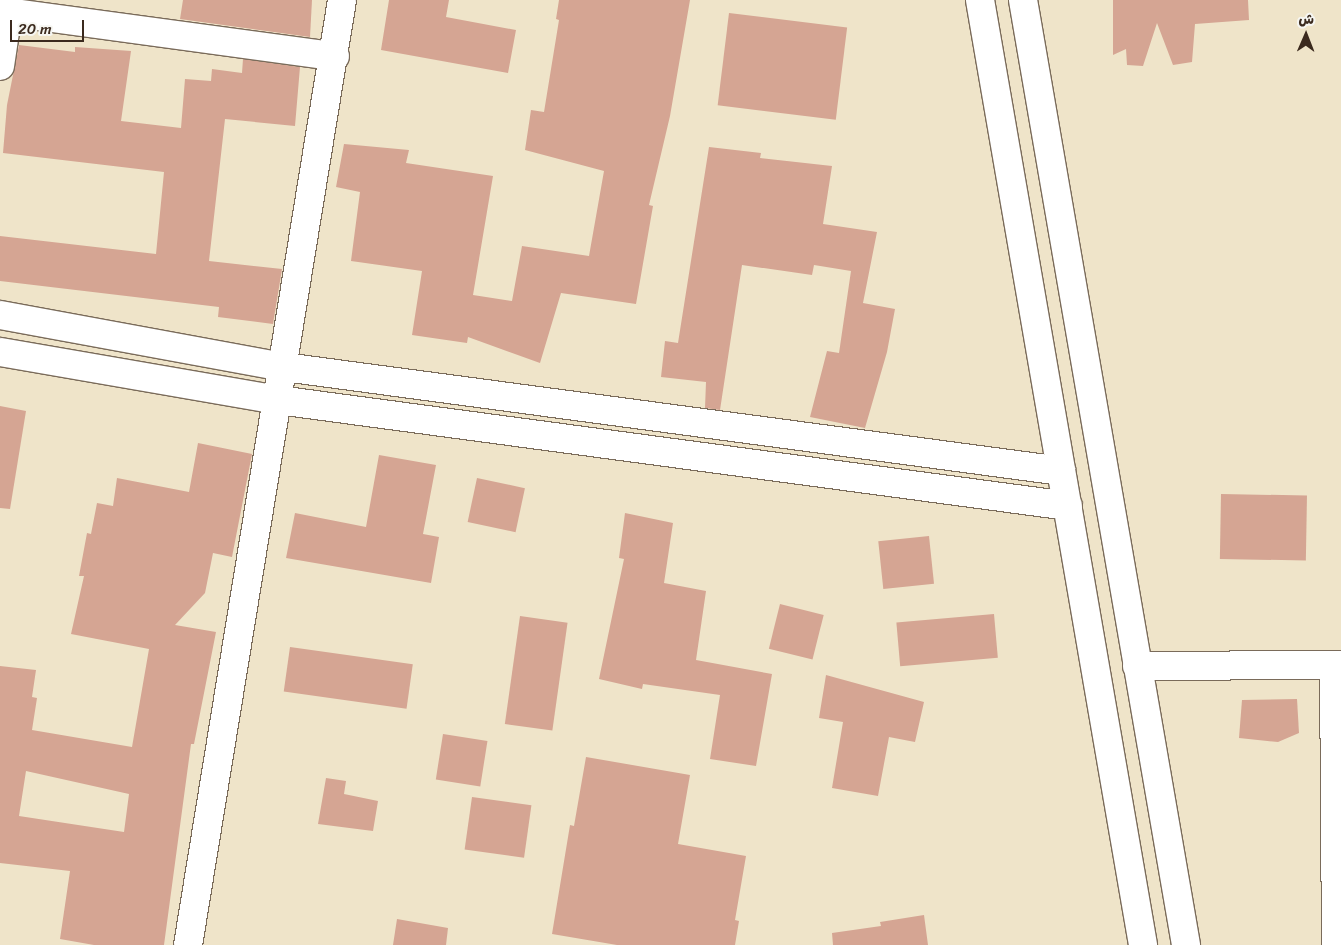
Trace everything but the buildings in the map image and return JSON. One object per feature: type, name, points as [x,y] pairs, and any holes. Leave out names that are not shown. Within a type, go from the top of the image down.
[{"type":"street","points":[[188,945],[335,56],[342,0]]},
{"type":"street","points":[[980,0],[1143,945]]},
{"type":"street","points":[[1023,0],[1186,945]]},
{"type":"street","points":[[0,66],[4,12],[335,56]]},
{"type":"street","points":[[988,47],[1030,41]]},
{"type":"street","points":[[0,315],[284,367],[1062,471]]},
{"type":"street","points":[[0,352],[278,400],[1068,506]]},
{"type":"street","points":[[1137,666],[1338,665],[1336,945]]}]
